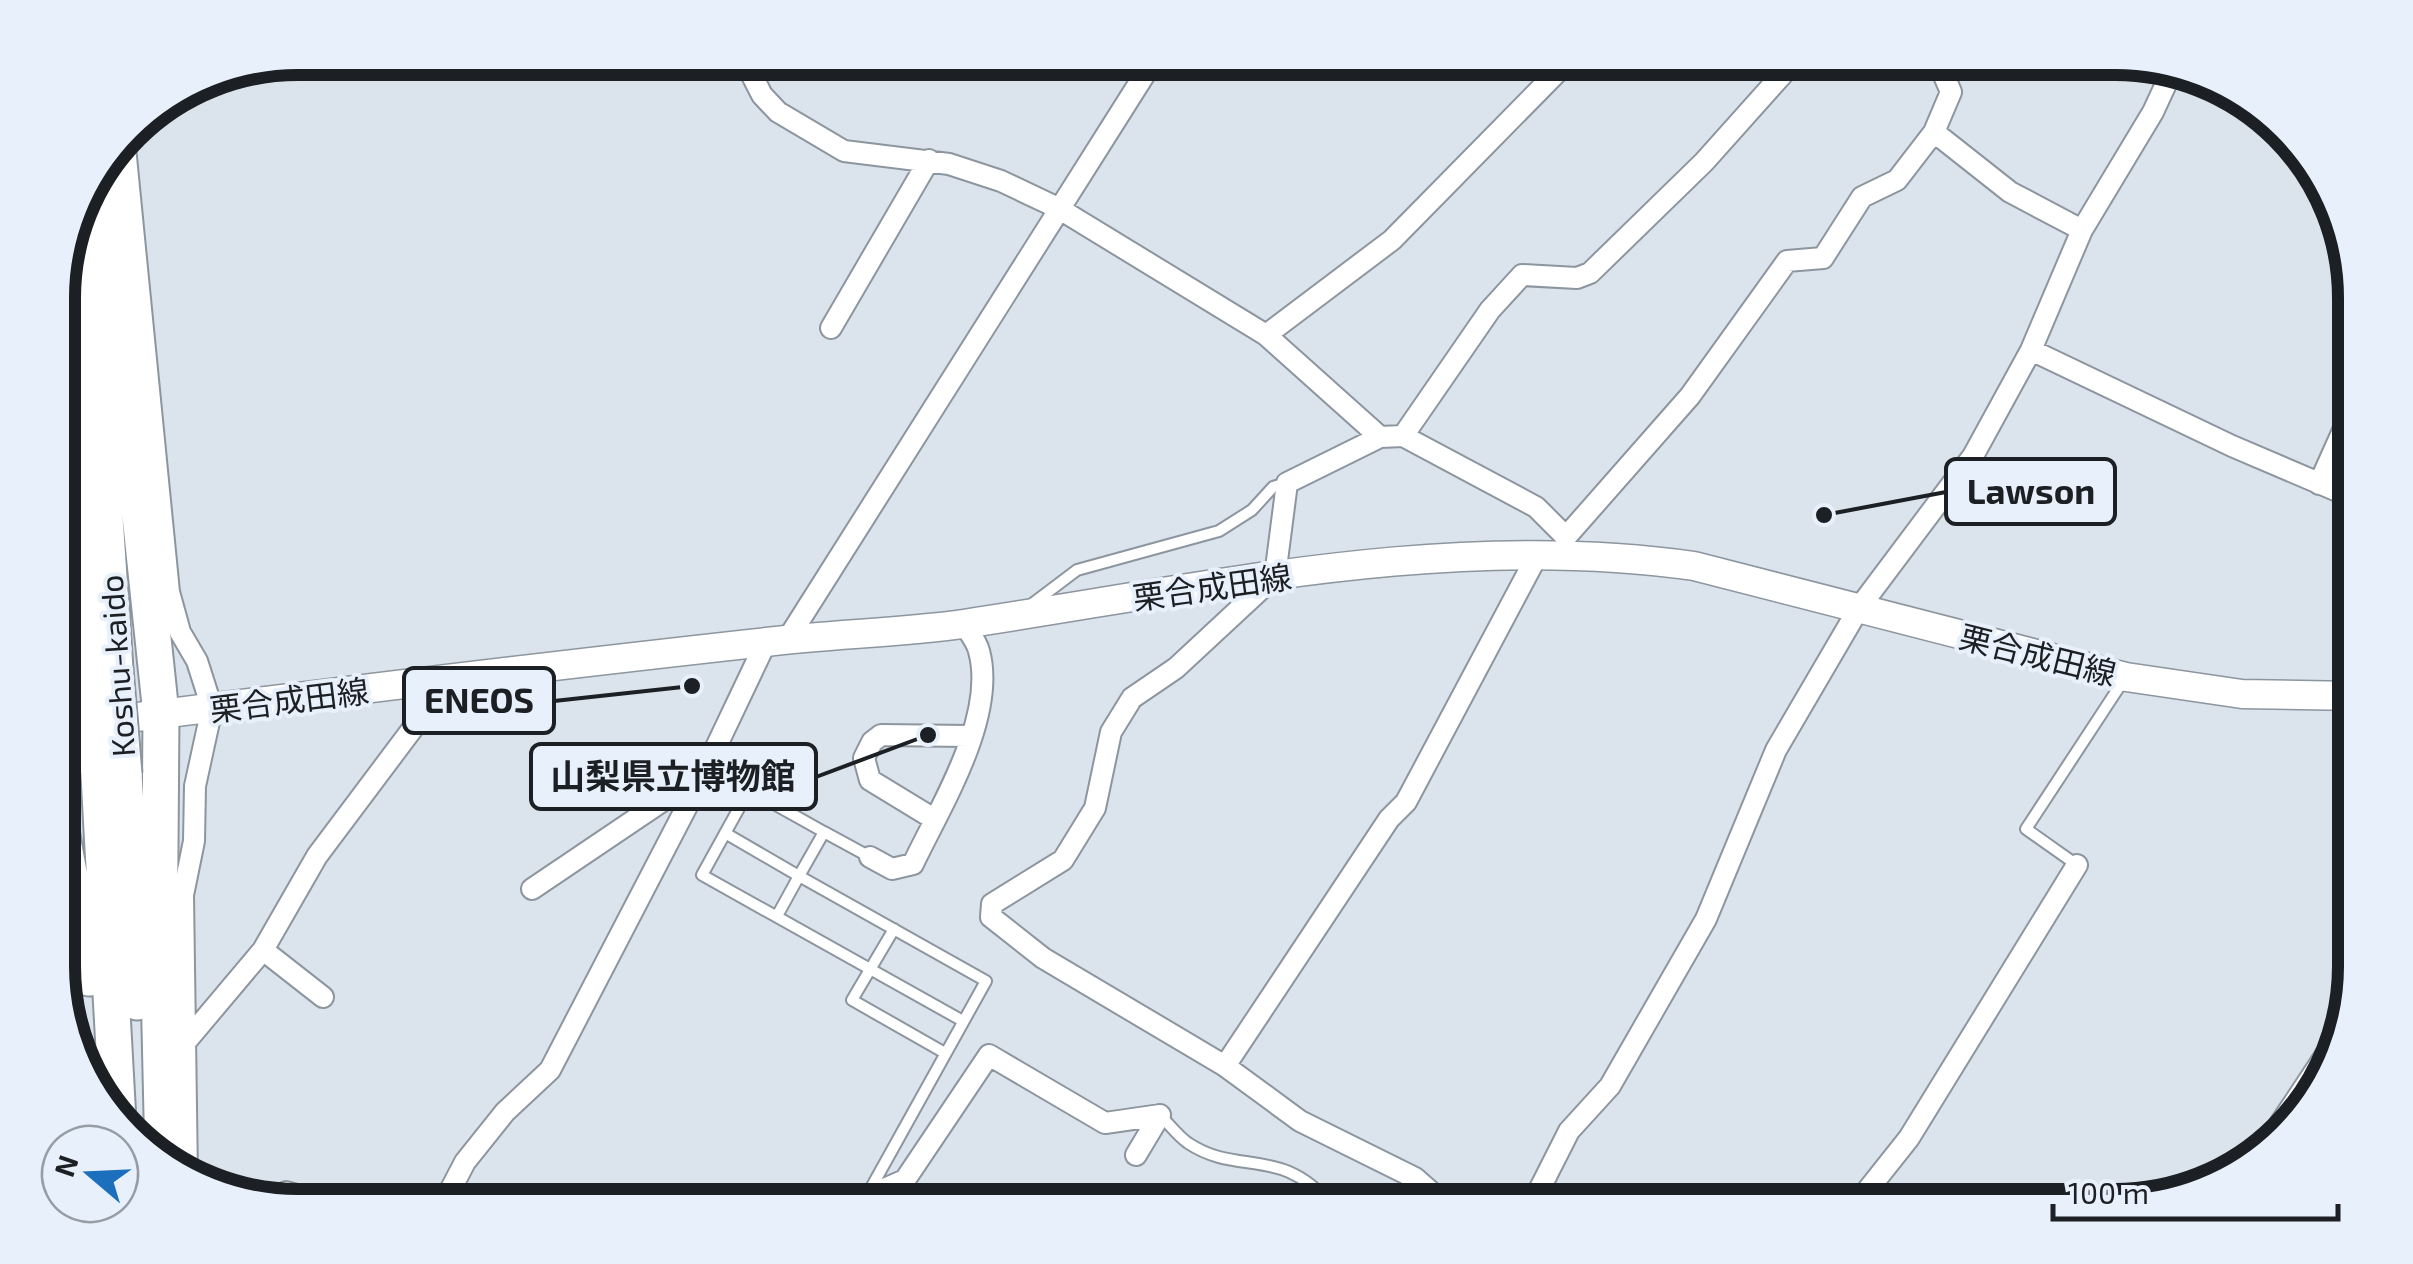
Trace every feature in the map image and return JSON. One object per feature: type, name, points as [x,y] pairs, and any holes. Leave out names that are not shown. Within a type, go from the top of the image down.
[{"type":"highway","points":[[106,185],[161,714],[158,984],[163,1143]]},
{"type":"highway","name":"Koshu-kaido","points":[[85,234],[103,671]]},
{"type":"highway","name":"Koshu-kaido","points":[[75,386],[142,1125]]},
{"type":"highway","name":"Koshu-kaido","points":[[112,775],[118,1097]]},
{"type":"highway","points":[[75,894],[84,936],[94,1056]]},
{"type":"main road","name":"栗合成田線","points":[[75,725],[776,641],[964,624],[1275,576],[1554,547],[1694,566],[2126,677],[2242,694],[2338,696]]},
{"type":"street","points":[[752,75],[762,95],[778,112],[844,151],[929,160],[1002,180],[1058,208],[1266,336],[1380,437]]},
{"type":"street","points":[[451,1189],[465,1162],[485,1137],[550,1070],[776,641],[1143,75]]},
{"type":"street","points":[[1266,336],[1392,240],[1554,75]]},
{"type":"street","points":[[1403,436],[1490,310],[1522,275],[1576,278],[1590,273],[1704,162],[1782,75]]},
{"type":"street","points":[[1225,1066],[1389,820],[1406,802],[1554,547],[1690,396],[1786,261],[1823,258],[1862,197],[1897,180],[1934,132],[1951,92],[1943,75]]},
{"type":"street","points":[[1540,1189],[1569,1131],[1610,1086],[1706,918],[1776,750],[1859,608],[1973,456],[2032,350],[2082,230],[2166,81]]},
{"type":"street","points":[[1934,132],[2010,192],[2082,230]]},
{"type":"street","points":[[126,156],[170,592],[180,632],[197,661],[212,708],[195,786],[194,841],[184,895],[186,1159]]},
{"type":"street","points":[[832,328],[929,160]]},
{"type":"street","points":[[2032,350],[2338,491]]},
{"type":"street","points":[[1428,1189],[1415,1178],[1300,1121],[1225,1066],[1043,958],[991,917],[992,904],[1063,860],[1095,808],[1111,732],[1132,698],[1176,668],[1275,576],[1287,483],[1380,437],[1403,436],[1536,507],[1554,547]]},
{"type":"street","points":[[2320,484],[2338,443]]},
{"type":"street","points":[[870,857],[892,869],[914,864],[955,783],[980,696],[979,651],[964,624]]},
{"type":"street","points":[[183,1045],[262,950],[317,856],[449,680]]},
{"type":"street","points":[[934,819],[870,780],[864,758],[882,735],[969,736]]},
{"type":"street","points":[[532,889],[703,774]]},
{"type":"street","points":[[1868,1189],[1909,1138],[2077,866]]},
{"type":"street","points":[[262,950],[323,997]]},
{"type":"street","points":[[887,1189],[905,1180],[989,1055],[1104,1123],[1160,1114]]},
{"type":"street","points":[[1136,1155],[1160,1114]]},
{"type":"lane","points":[[1019,613],[1076,570],[1219,531],[1252,510],[1273,487],[1287,483]]},
{"type":"lane","points":[[2077,866],[2026,829],[2126,677]]},
{"type":"lane","points":[[870,857],[749,790],[702,875],[963,1021]]},
{"type":"lane","points":[[777,916],[824,832]]},
{"type":"lane","points":[[725,833],[986,981],[867,1189]]},
{"type":"lane","points":[[894,929],[852,1000],[945,1053]]},
{"type":"lane","points":[[1160,1114],[1187,1143],[1216,1156],[1286,1168],[1316,1189]]},
{"type":"place","name":"Lawson","points":[[1824,515]]},
{"type":"place","name":"ENEOS","points":[[692,686]]},
{"type":"place","name":"山梨県立博物館","points":[[928,735]]}]
